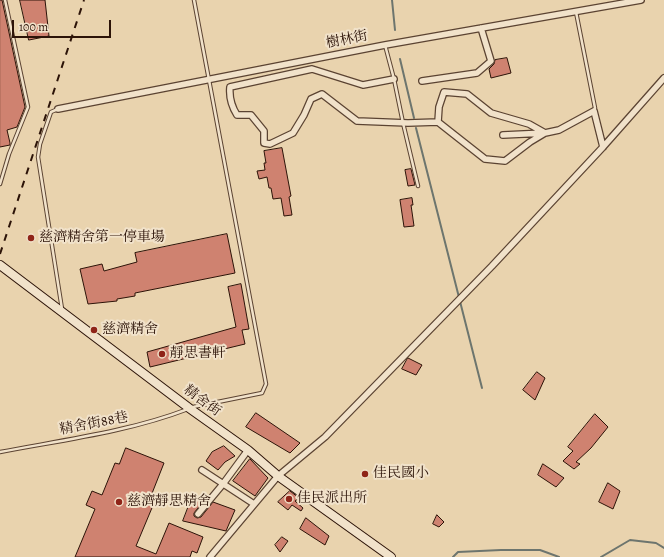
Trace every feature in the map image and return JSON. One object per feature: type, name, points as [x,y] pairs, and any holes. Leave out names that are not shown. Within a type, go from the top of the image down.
[{"type":"street","name":"樹林街","points":[[58,109],[385,45],[641,0]]},
{"type":"street","points":[[422,81],[477,73],[491,61],[482,28]]},
{"type":"street","points":[[394,79],[362,85],[312,69],[230,87],[230,92],[233,109],[237,115],[251,115],[264,130],[264,143],[270,144],[293,133],[304,115],[311,99],[322,94],[356,121],[403,123],[438,122],[486,158],[506,161],[544,133]]},
{"type":"street","points":[[210,557],[278,476],[325,437],[504,254],[603,147],[664,78]]},
{"type":"street","points":[[438,122],[439,107],[444,92],[467,94],[491,113],[529,124],[544,133]]},
{"type":"street","points":[[503,135],[544,133],[559,130],[594,111],[603,147]]},
{"type":"street","name":"精舍街","points":[[0,265],[189,408],[248,450],[278,476],[391,557]]},
{"type":"street","points":[[198,514],[223,484],[248,450]]},
{"type":"street","points":[[202,470],[254,504]]},
{"type":"lane","points":[[0,184],[8,154],[28,108],[6,0]]},
{"type":"lane","points":[[194,0],[210,79]]},
{"type":"lane","points":[[576,12],[594,111]]},
{"type":"lane","points":[[385,45],[418,186]]},
{"type":"lane","name":"精舍街88巷","points":[[0,452],[129,427],[162,419],[189,408],[262,393],[266,384],[210,79]]},
{"type":"lane","points":[[58,109],[51,112],[40,144],[38,157],[63,312]]},
{"type":"building","points":[[0,0],[2,0],[25,107],[17,127],[7,130],[10,145],[0,147]]},
{"type":"building","points":[[20,0],[45,0],[49,36],[29,40]]},
{"type":"building","points":[[507,58],[511,73],[491,78],[489,69],[494,64],[495,60]]},
{"type":"building","points":[[282,148],[291,196],[289,197],[292,215],[284,216],[281,198],[273,199],[267,177],[259,179],[257,171],[265,170],[264,163],[266,163],[264,151]]},
{"type":"building","points":[[411,169],[415,185],[408,186],[405,170]]},
{"type":"building","points":[[412,198],[413,205],[411,205],[414,226],[404,227],[400,200]]},
{"type":"building","points":[[227,234],[235,273],[135,293],[135,296],[117,299],[117,301],[88,304],[80,269],[102,264],[104,271],[137,262],[135,253]]},
{"type":"building","points":[[241,284],[249,329],[242,330],[245,344],[150,367],[147,352],[236,327],[228,287]]},
{"type":"building","points":[[408,358],[422,365],[416,375],[402,369]]},
{"type":"building","points":[[537,372],[545,378],[535,400],[523,390]]},
{"type":"building","points":[[256,413],[300,443],[290,453],[246,427]]},
{"type":"building","points":[[595,414],[608,427],[591,448],[576,462],[580,464],[574,469],[563,461],[573,451],[568,447]]},
{"type":"building","points":[[224,446],[235,456],[225,462],[218,470],[206,461],[212,452]]},
{"type":"building","name":"慈濟靜思精舍","points":[[126,448],[164,463],[149,501],[154,503],[136,546],[156,554],[169,523],[203,537],[197,553],[192,551],[190,557],[75,557],[95,509],[86,505],[92,491],[102,495],[115,463],[119,464]]},
{"type":"building","points":[[250,459],[268,478],[255,496],[233,481]]},
{"type":"building","points":[[543,464],[564,478],[556,487],[538,475]]},
{"type":"building","points":[[608,483],[620,491],[613,509],[599,502]]},
{"type":"building","name":"佳民派出所","points":[[290,491],[299,498],[295,501],[303,508],[301,511],[292,505],[288,510],[278,502]]},
{"type":"building","points":[[193,495],[205,499],[194,513],[194,516],[197,518],[201,517],[213,502],[235,510],[226,531],[183,521]]},
{"type":"building","points":[[437,515],[444,522],[439,527],[433,524]]},
{"type":"building","points":[[306,518],[329,536],[325,545],[300,529]]},
{"type":"building","points":[[282,537],[288,541],[280,552],[275,545]]},
{"type":"waterway","points":[[392,0],[395,30]]},
{"type":"waterway","points":[[400,59],[414,118]]},
{"type":"waterway","points":[[416,128],[482,388]]},
{"type":"waterway","points":[[601,557],[630,540],[656,543],[664,548]]},
{"type":"waterway","points":[[453,557],[458,552],[501,550],[540,550],[559,557]]},
{"type":"railway","points":[[0,254],[84,0]]},
{"type":"place","name":"慈濟精舍第一停車場","points":[[31,238]]},
{"type":"place","name":"慈濟精舍","points":[[94,330]]},
{"type":"place","name":"靜思書軒","points":[[162,354]]},
{"type":"place","name":"佳民國小","points":[[365,474]]},
{"type":"place","name":"佳民派出所","points":[[289,499]]},
{"type":"place","name":"慈濟靜思精舍","points":[[119,502]]}]
